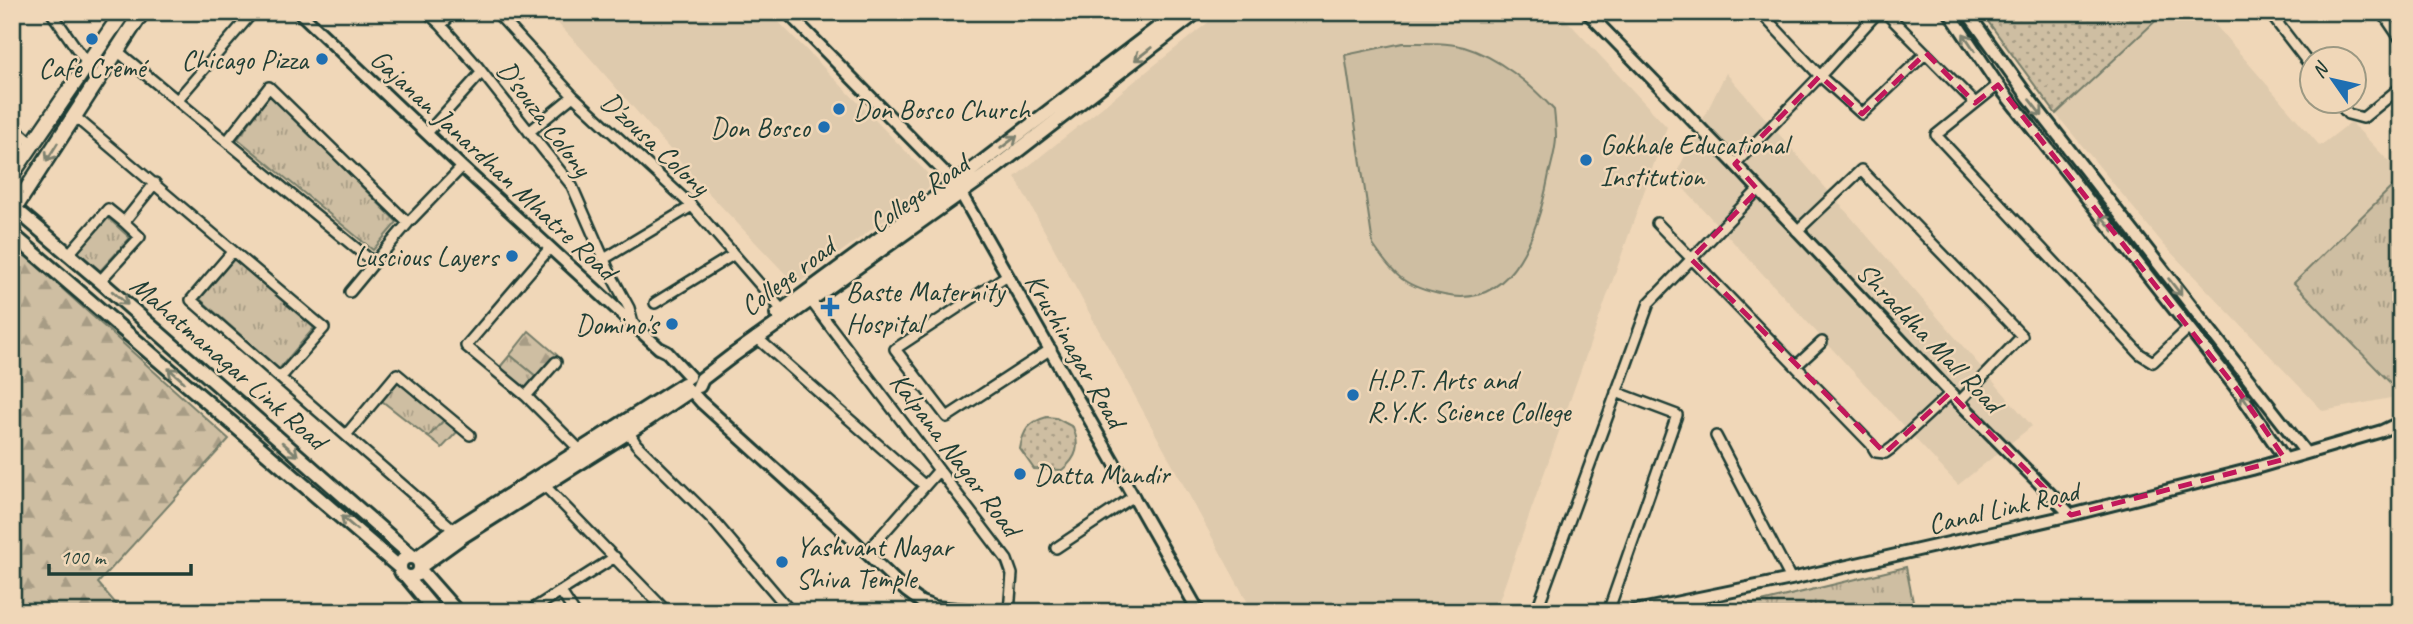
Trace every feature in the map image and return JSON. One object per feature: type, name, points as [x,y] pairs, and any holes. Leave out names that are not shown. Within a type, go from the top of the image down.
[{"type":"main road","points":[[13,209],[142,12]]},
{"type":"main road","name":"College road","points":[[417,563],[454,530],[691,384],[782,310],[957,188],[1179,12]]},
{"type":"main road","name":"College Road","points":[[417,563],[629,432],[691,384],[702,379],[757,337],[811,301],[957,188],[1031,141],[1197,12]]},
{"type":"main road","points":[[12,174],[123,13]]},
{"type":"main road","name":"Mahatmanagar Link Road","points":[[13,209],[100,281],[417,563],[457,612]]},
{"type":"main road","name":"Mahatmanagar Link Road","points":[[12,234],[403,572],[436,612]]},
{"type":"main road","points":[[404,559],[417,563],[412,576],[403,572],[404,559]]},
{"type":"street","points":[[51,12],[88,65]]},
{"type":"street","points":[[178,99],[253,12]]},
{"type":"street","name":"Gajanan Janardhan Mhatre Road","points":[[299,12],[462,167],[633,323],[691,384]]},
{"type":"street","points":[[427,12],[441,25],[454,12]]},
{"type":"street","name":"D'zousa Colony","points":[[496,12],[573,96],[692,206],[782,310]]},
{"type":"street","name":"Krushinagar Road","points":[[787,12],[957,188],[1199,612]]},
{"type":"street","points":[[1587,12],[1735,164],[1878,12]]},
{"type":"street","points":[[1760,12],[1820,76],[1862,114],[1926,53]]},
{"type":"street","points":[[1885,12],[1975,103]]},
{"type":"street","points":[[1949,12],[1998,85],[2240,393],[2285,459]]},
{"type":"street","points":[[1967,12],[2029,98],[2306,453]]},
{"type":"street","points":[[2269,12],[2298,50]]},
{"type":"street","points":[[2382,12],[2401,40]]},
{"type":"street","name":"D'souza Colony","points":[[441,25],[482,72],[572,186],[629,308],[633,323]]},
{"type":"street","points":[[116,50],[374,263]]},
{"type":"street","points":[[427,133],[482,72]]},
{"type":"street","points":[[1998,85],[1936,135],[2140,354],[2153,362],[2189,328]]},
{"type":"street","points":[[228,140],[269,87],[408,223]]},
{"type":"street","points":[[2368,114],[2401,87]]},
{"type":"street","points":[[529,132],[573,96]]},
{"type":"street","points":[[74,116],[324,328],[281,377]]},
{"type":"street","points":[[12,126],[33,144]]},
{"type":"street","name":"Shraddha Mall Road","points":[[1735,164],[1955,397],[2071,515]]},
{"type":"street","points":[[350,292],[408,223],[462,167]]},
{"type":"street","points":[[1657,223],[1876,452],[1885,453],[1892,448],[1955,397],[2022,336],[1861,170],[1797,231]]},
{"type":"street","points":[[124,222],[155,183]]},
{"type":"street","points":[[1536,612],[1649,303],[1758,190]]},
{"type":"street","points":[[604,259],[692,206]]},
{"type":"street","points":[[68,255],[108,209],[140,237],[100,281]]},
{"type":"street","points":[[550,248],[466,346],[526,396],[580,450]]},
{"type":"street","points":[[233,251],[191,300],[454,530]]},
{"type":"street","points":[[655,303],[733,254]]},
{"type":"street","points":[[1006,276],[895,349],[947,417],[1051,349]]},
{"type":"street","name":"Kalpana Nagar Road","points":[[811,301],[1007,560],[1012,574],[1009,612]]},
{"type":"street","points":[[757,337],[925,486]]},
{"type":"street","points":[[1796,366],[1822,342]]},
{"type":"street","points":[[526,396],[556,362]]},
{"type":"street","points":[[346,435],[397,374],[470,435]]},
{"type":"street","points":[[691,384],[701,402],[906,591],[935,607],[989,612]]},
{"type":"street","points":[[1608,612],[1677,415],[1616,392]]},
{"type":"street","name":"Canal Link Road","points":[[1631,612],[1791,579],[2071,515],[2285,459],[2382,431],[2401,422]]},
{"type":"street","name":"Canal Link Road","points":[[2382,431],[2401,431]]},
{"type":"street","points":[[629,432],[636,444],[713,520],[791,612]]},
{"type":"street","points":[[1716,436],[1791,579]]},
{"type":"street","points":[[866,553],[939,470]]},
{"type":"street","points":[[544,485],[667,612]]},
{"type":"street","points":[[1056,548],[1134,496]]},
{"type":"street","points":[[528,612],[615,557]]},
{"type":"street","points":[[561,592],[574,612]]},
{"type":"highlighted area","points":[[1926,53],[1975,103],[1998,85],[2240,393],[2285,459],[2071,515],[1950,393],[1885,453],[1691,259],[1758,190],[1735,164],[1820,76],[1862,114]]},
{"type":"shaded area","points":[[547,12],[769,12],[936,182],[796,285],[701,185]]},
{"type":"shaded area","name":"H.P.T. Arts and R.Y.K. Science College","points":[[1221,12],[1559,12],[1667,127],[1495,612],[1253,612],[1015,177]]},
{"type":"shaded area","points":[[2165,12],[2204,12],[2320,146],[2351,122],[2401,174],[2401,178],[2294,283],[2401,396],[2323,411],[2164,245],[2056,114]]},
{"type":"shaded area","points":[[1726,73],[2032,426],[1958,485],[1674,178]]},
{"type":"green space","points":[[1981,12],[2165,12],[2056,114]]},
{"type":"green space","points":[[1403,43],[1449,44],[1489,57],[1513,72],[1554,110],[1555,151],[1545,195],[1530,240],[1506,278],[1489,290],[1468,297],[1444,295],[1410,284],[1395,273],[1373,245],[1345,55]]},
{"type":"green space","points":[[270,94],[397,222],[373,250],[238,139]]},
{"type":"green space","points":[[2401,178],[2401,394],[2294,283]]},
{"type":"green space","points":[[107,217],[130,238],[99,272],[76,253]]},
{"type":"green space","points":[[12,247],[17,248],[229,439],[98,583],[123,612],[12,612]]},
{"type":"green space","points":[[234,259],[314,328],[279,369],[200,299]]},
{"type":"green space","points":[[529,331],[557,355],[537,377],[510,355]]},
{"type":"green space","points":[[510,355],[537,377],[526,389],[500,367]]},
{"type":"green space","points":[[398,382],[444,420],[428,437],[382,401]]},
{"type":"green space","points":[[1047,417],[1056,418],[1073,427],[1075,434],[1076,451],[1062,470],[1034,469],[1020,449],[1028,428]]},
{"type":"green space","points":[[444,420],[458,431],[442,448],[428,437]]},
{"type":"green space","points":[[1906,567],[1915,612],[1720,612]]},
{"type":"place","name":"Cafe Cremé","points":[[92,39]]},
{"type":"place","name":"Chicago Pizza","points":[[322,59]]},
{"type":"place","name":"Don Bosco Church","points":[[839,109]]},
{"type":"place","name":"Don Bosco","points":[[824,127]]},
{"type":"place","name":"Gokhale Educational Institution","points":[[1586,160]]},
{"type":"place","name":"Luscious Layers","points":[[512,256]]},
{"type":"place","name":"Baste Maternity Hospital","points":[[830,307]]},
{"type":"place","name":"Domino's","points":[[672,324]]},
{"type":"place","name":"H.P.T. Arts and R.Y.K. Science College","points":[[1353,395]]},
{"type":"place","name":"Datta Mandir","points":[[1020,474]]},
{"type":"place","name":"Yashvant Nagar Shiva Temple","points":[[782,562]]}]
